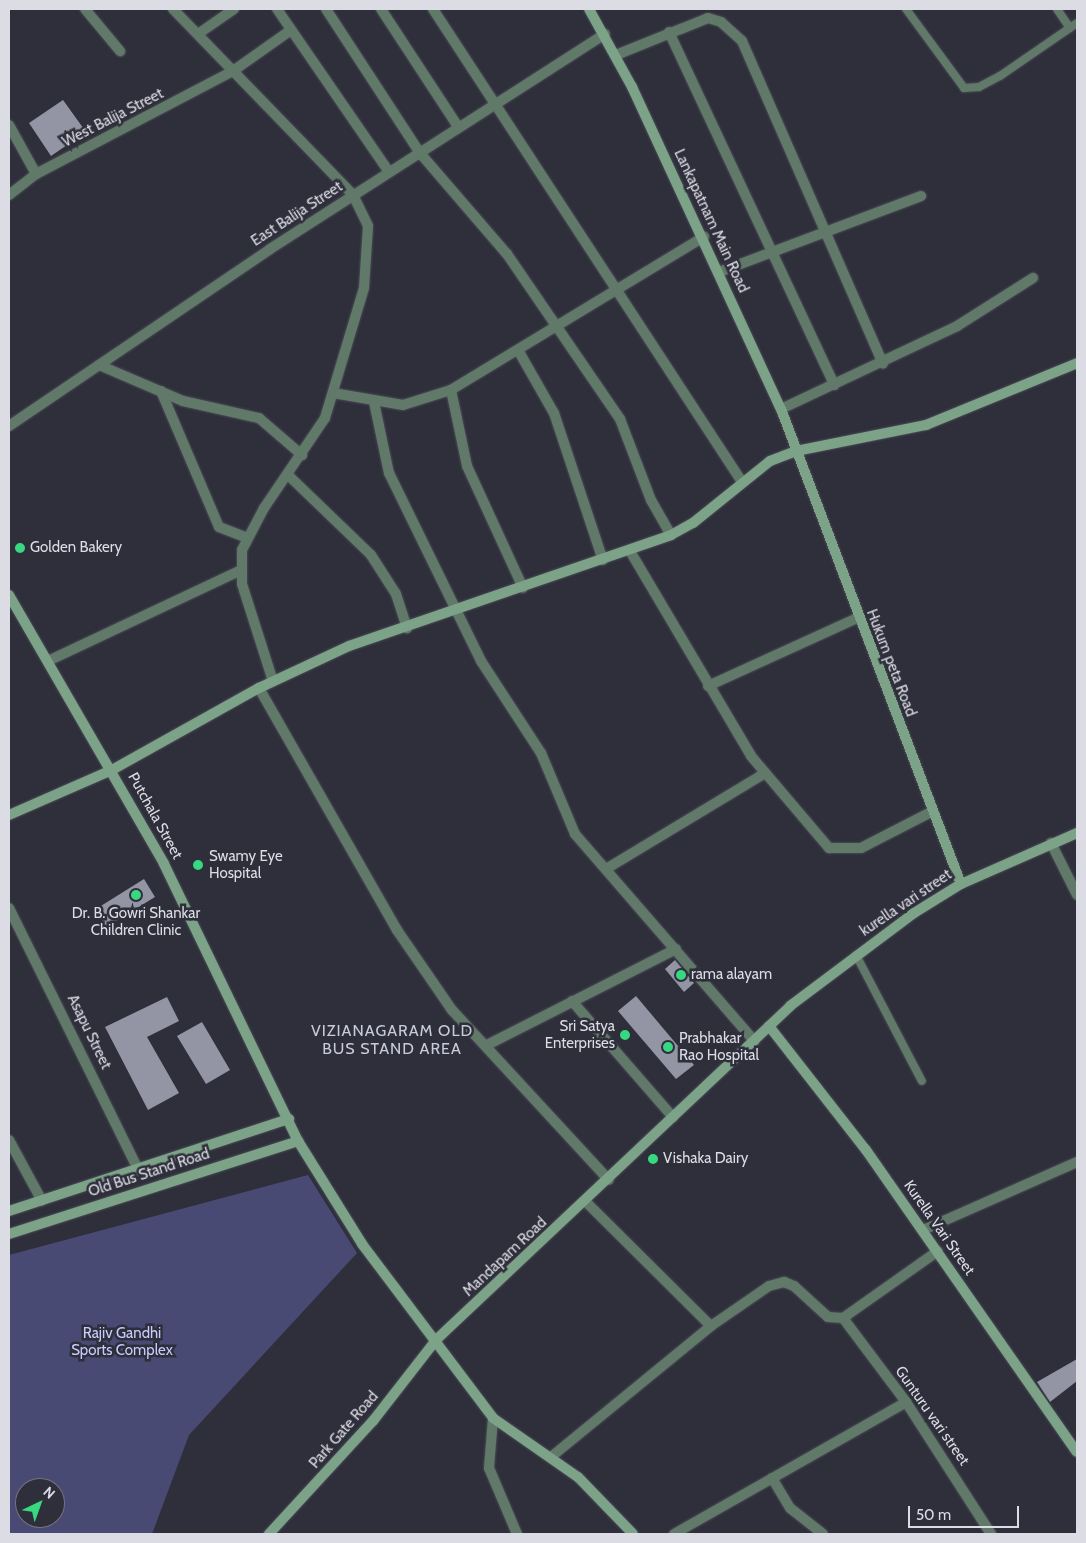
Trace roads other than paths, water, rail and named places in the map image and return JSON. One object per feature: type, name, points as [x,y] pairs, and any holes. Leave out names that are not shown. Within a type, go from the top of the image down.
[{"type":"street","points":[[85,9],[120,51]]},
{"type":"street","points":[[173,9],[353,195],[368,226],[369,261],[333,393],[315,438],[288,475],[247,538],[241,570],[248,610],[273,682]]},
{"type":"street","points":[[198,34],[234,9]]},
{"type":"street","points":[[277,9],[389,172]]},
{"type":"street","points":[[326,9],[420,153],[499,243],[627,432],[648,492],[671,535]]},
{"type":"street","points":[[381,9],[460,128]]},
{"type":"street","points":[[433,9],[499,104],[742,482]]},
{"type":"street","name":"Lankapatnam Main Road","points":[[589,9],[616,55],[704,237],[781,409],[796,451]]},
{"type":"street","points":[[616,55],[669,32],[708,18],[721,22],[742,41],[884,363]]},
{"type":"street","name":"West Balija Street","points":[[9,195],[36,174],[233,71],[291,30]]},
{"type":"street","points":[[669,32],[834,385]]},
{"type":"street","name":"East Balija Street","points":[[9,426],[353,195],[499,104],[605,34]]},
{"type":"street","points":[[9,125],[36,174]]},
{"type":"street","points":[[719,272],[921,196]]},
{"type":"street","points":[[333,393],[374,402],[403,405],[451,390],[704,237]]},
{"type":"street","points":[[781,409],[884,363],[957,326],[1034,278]]},
{"type":"street","points":[[518,350],[554,413],[603,560]]},
{"type":"street","points":[[9,815],[112,770],[259,688],[348,646],[455,612],[671,535],[693,523],[770,461],[796,451],[926,425],[1077,363]]},
{"type":"street","points":[[99,365],[161,391],[259,418],[302,455]]},
{"type":"street","points":[[451,390],[467,466],[523,588]]},
{"type":"street","points":[[161,391],[219,527],[247,538]]},
{"type":"street","points":[[374,402],[389,473],[455,612],[481,661],[541,753],[576,834],[754,1041]]},
{"type":"street","name":"Hukum peta Road","points":[[796,451],[857,618],[961,884]]},
{"type":"street","points":[[288,475],[371,555],[396,594],[407,628]]},
{"type":"street","points":[[630,551],[708,686],[765,773],[807,825],[829,848],[838,851],[861,848],[933,811]]},
{"type":"street","points":[[48,661],[241,570]]},
{"type":"street","name":"Putchala Street","points":[[9,595],[112,770],[164,864],[298,1141]]},
{"type":"street","points":[[708,686],[857,618]]},
{"type":"street","points":[[259,688],[398,930],[466,1028],[487,1045],[609,1180]]},
{"type":"street","points":[[606,869],[765,773]]},
{"type":"street","name":"kurella vari street","points":[[769,1026],[856,955],[961,884],[1077,833]]},
{"type":"street","points":[[1051,843],[1077,895]]},
{"type":"street","name":"Asapu Street","points":[[9,908],[139,1170]]},
{"type":"street","points":[[487,1045],[676,949]]},
{"type":"street","points":[[572,1001],[673,1117]]},
{"type":"street","name":"Mandapam Road","points":[[436,1340],[586,1202],[769,1026]]},
{"type":"street","name":"Kurella Vari Street","points":[[769,1026],[923,1230],[1077,1452]]},
{"type":"street","name":"Old Bus Stand Road","points":[[9,1211],[139,1170],[288,1119]]},
{"type":"street","points":[[9,1140],[42,1201]]},
{"type":"street","points":[[298,1141],[362,1244],[493,1418],[603,1497],[633,1534]]},
{"type":"street","name":"Old Bus Stand Road","points":[[9,1234],[298,1141]]},
{"type":"street","points":[[923,1230],[1077,1162]]},
{"type":"street","points":[[586,1202],[711,1326]]},
{"type":"street","points":[[551,1458],[711,1326],[748,1298],[784,1282],[828,1317],[843,1318],[938,1251]]},
{"type":"street","name":"Gunturu vari street","points":[[843,1318],[906,1402],[992,1534]]},
{"type":"street","name":"Park Gate Road","points":[[269,1534],[373,1422],[436,1340]]},
{"type":"street","points":[[674,1534],[906,1402]]},
{"type":"street","points":[[493,1418],[489,1468],[517,1534]]},
{"type":"street","points":[[772,1478],[790,1508],[823,1534]]},
{"type":"lane","points":[[906,9],[964,88],[979,88],[1000,76],[1074,25],[1057,9]]},
{"type":"lane","points":[[856,955],[922,1081]]},
{"type":"place","name":"Golden Bakery","points":[[20,548]]},
{"type":"place","name":"Swamy Eye Hospital","points":[[198,865]]},
{"type":"place","name":"Dr. B. Gowri Shankar Children Clinic","points":[[136,895]]},
{"type":"place","name":"rama alayam","points":[[681,975]]},
{"type":"place","name":"Sri Satya Enterprises","points":[[625,1035]]},
{"type":"place","name":"Prabhakar Rao Hospital","points":[[668,1047]]},
{"type":"place","name":"Vishaka Dairy","points":[[653,1159]]},
{"type":"district","name":"VIZIANAGARAM OLD BUS STAND AREA","points":[[392,1040]]},
{"type":"park label","name":"Rajiv Gandhi Sports Complex","points":[[122,1342]]}]
